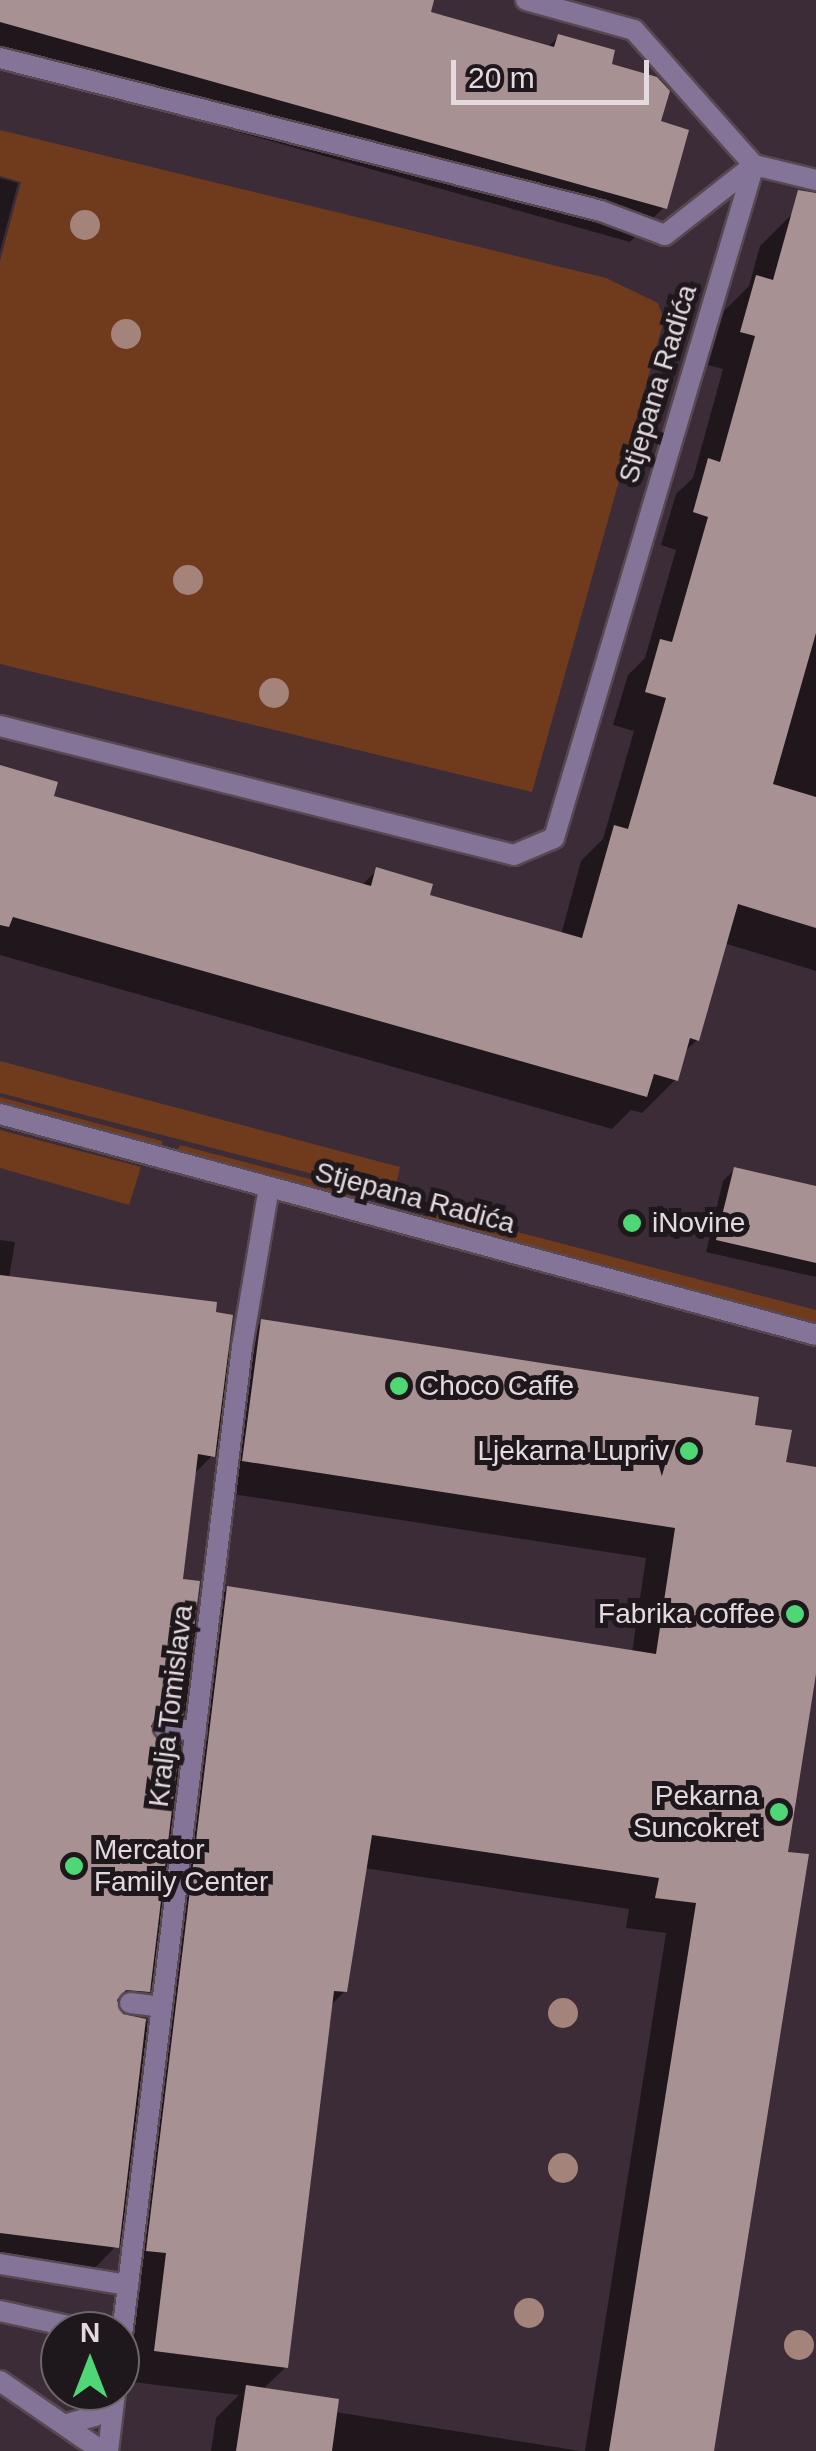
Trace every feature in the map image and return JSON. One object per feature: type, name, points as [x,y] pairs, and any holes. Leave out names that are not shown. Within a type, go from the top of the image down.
[{"type":"street","points":[[526,0],[634,30],[754,165],[816,180]]},
{"type":"street","points":[[0,58],[601,211],[665,235],[754,165]]},
{"type":"street","name":"Stjepana Radića","points":[[0,726],[514,855],[554,838],[754,165]]},
{"type":"street","name":"Stjepana Radića","points":[[0,1114],[816,1336]]},
{"type":"street","name":"Kralja Tomislava","points":[[124,2311],[242,1347],[270,1188]]},
{"type":"street","points":[[164,1728],[196,1731]]},
{"type":"street","points":[[130,2003],[162,2007]]},
{"type":"street","points":[[0,2264],[128,2285]]},
{"type":"street","points":[[0,2311],[40,2320]]},
{"type":"street","points":[[0,2380],[105,2451],[112,2411]]},
{"type":"street","points":[[67,2424],[95,2416],[99,2411]]},
{"type":"shaded area","points":[[0,130],[606,278],[658,303],[664,320],[532,792],[0,664],[0,261],[21,182],[0,176]]},
{"type":"shaded area","points":[[0,1061],[400,1167],[394,1195],[0,1093]]},
{"type":"shaded area","points":[[0,1097],[162,1141],[162,1152],[0,1108]]},
{"type":"shaded area","points":[[0,1130],[141,1167],[129,1205],[0,1168]]},
{"type":"shaded area","points":[[180,1145],[367,1194],[363,1206],[175,1154]]},
{"type":"shaded area","points":[[429,1209],[816,1310],[816,1326],[426,1223]]},
{"type":"building","points":[[0,0],[434,0],[431,12],[554,47],[558,34],[615,50],[612,64],[657,77],[670,91],[661,121],[689,130],[667,209],[0,22]]},
{"type":"building","points":[[798,190],[816,193],[816,633],[773,784],[816,797],[816,928],[738,904],[699,1041],[690,1038],[678,1081],[654,1074],[647,1097],[13,917],[9,927],[0,925],[0,765],[58,782],[54,796],[371,886],[376,867],[433,884],[430,895],[582,938],[614,825],[628,829],[666,698],[645,692],[660,639],[672,642],[708,517],[693,512],[708,458],[720,462],[755,336],[740,332],[756,275],[773,280]]},
{"type":"building","points":[[734,1167],[816,1186],[816,1263],[716,1240]]},
{"type":"building","name":"Mercator Family Center","points":[[0,1275],[217,1302],[216,1312],[233,1315],[215,1457],[198,1454],[183,1579],[200,1581],[183,1716],[159,1715],[151,1726],[157,1740],[180,1743],[150,1992],[126,1990],[117,2000],[123,2014],[146,2019],[119,2248],[0,2233]]},
{"type":"building","points":[[261,1319],[759,1397],[755,1425],[792,1430],[786,1462],[816,1467],[816,1674],[788,1852],[809,1854],[714,2451],[609,2451],[696,1903],[655,1898],[659,1878],[372,1835],[347,1992],[334,1991],[288,2368],[154,2351],[166,2253],[146,2251],[227,1586],[656,1654],[675,1528],[242,1461]]},
{"type":"building","points":[[246,2385],[339,2399],[332,2451],[236,2451]]},
{"type":"place","name":"iNovine","points":[[632,1223]]},
{"type":"place","name":"Choco Caffe","points":[[399,1386]]},
{"type":"place","name":"Ljekarna Lupriv","points":[[689,1451]]},
{"type":"place","name":"Fabrika coffee","points":[[795,1614]]},
{"type":"place","name":"Pekarna Suncokret","points":[[779,1812]]},
{"type":"place","name":"Mercator Family Center","points":[[74,1866]]}]
